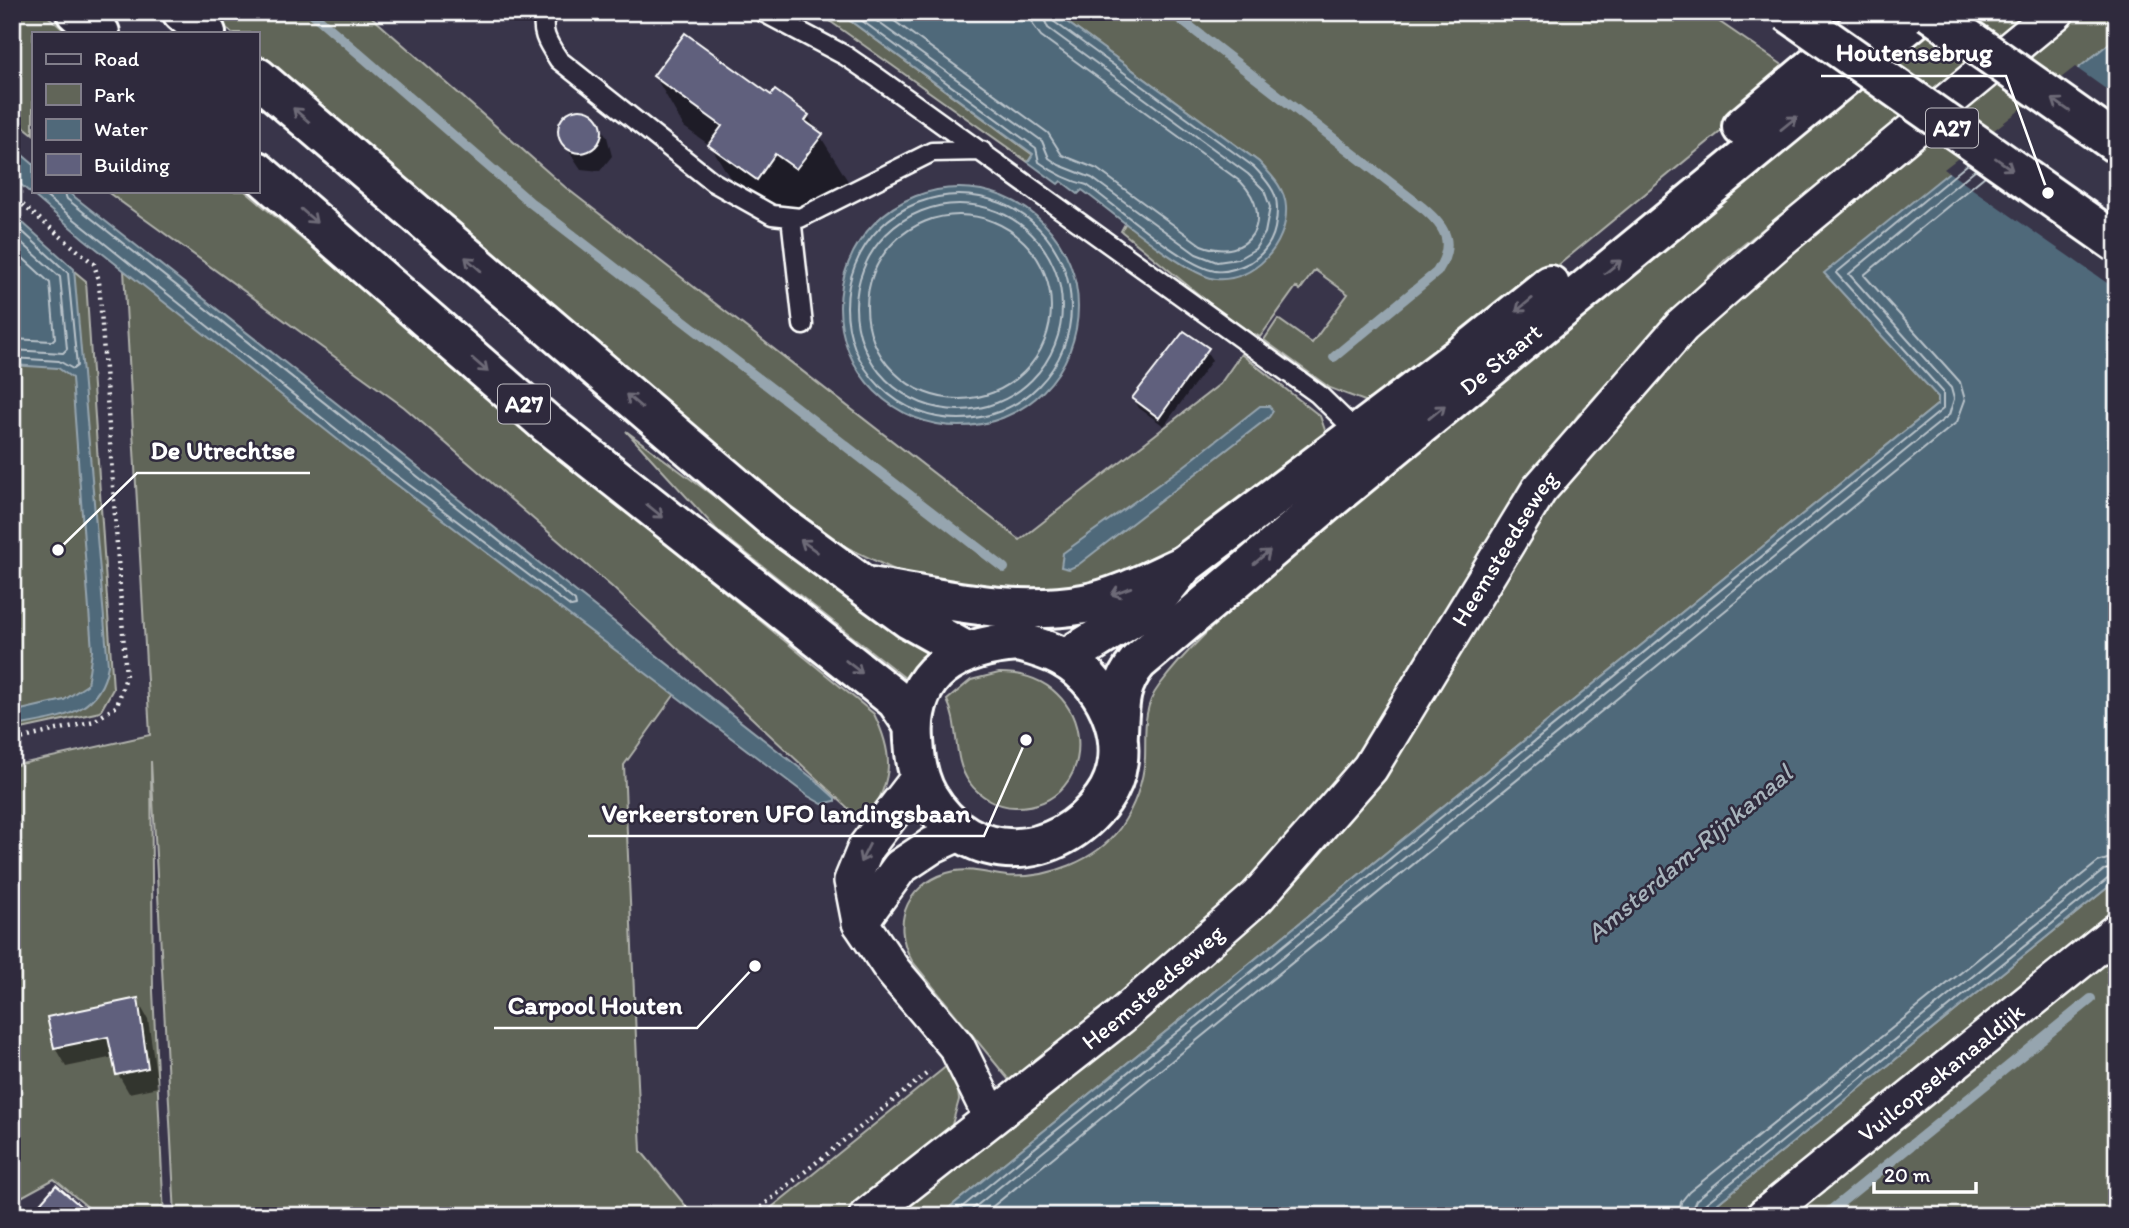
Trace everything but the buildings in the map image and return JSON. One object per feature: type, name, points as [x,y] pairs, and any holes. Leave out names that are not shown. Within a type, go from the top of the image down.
[{"type":"main road","points":[[76,12],[99,32]]},
{"type":"main road","points":[[182,12],[205,32]]},
{"type":"main road","name":"A27","points":[[1788,12],[2117,243]]},
{"type":"main road","name":"De Staart","points":[[1065,659],[1152,605],[1184,565],[1494,330],[1879,12]]},
{"type":"main road","name":"De Staart","points":[[1118,733],[1119,694],[1127,674],[1138,662],[1327,502],[1923,12]]},
{"type":"main road","points":[[1930,12],[2117,144]]},
{"type":"main road","points":[[259,79],[778,523],[909,619],[966,651]]},
{"type":"main road","name":"A27","points":[[259,173],[545,423],[896,700],[913,725]]},
{"type":"main road","points":[[864,586],[942,601],[1022,609],[1085,604],[1184,565]]},
{"type":"main road","points":[[1018,642],[1041,647],[1065,659],[1100,693],[1118,733],[1117,771],[1109,792],[1074,831],[1028,849],[981,843],[961,832],[943,816],[919,778],[913,725],[916,702],[934,672],[966,651],[992,644],[1018,642]]},
{"type":"street","name":"Heemsteedseweg","points":[[867,1216],[1120,1017],[1257,898],[1370,768],[1539,489],[1682,326],[1781,239],[2056,12]]},
{"type":"street","points":[[919,778],[866,847],[852,881],[860,922],[893,971],[957,1047],[991,1116]]},
{"type":"street","points":[[860,922],[900,867],[933,845],[961,832]]},
{"type":"street","name":"Vuilcopsekanaaldijk","points":[[1764,1216],[2117,931]]},
{"type":"lane","points":[[548,12],[544,19],[545,37],[559,60],[713,182],[772,215],[800,218],[932,152],[982,151]]},
{"type":"lane","points":[[763,12],[846,56],[982,151],[1318,394],[1357,432]]},
{"type":"lane","points":[[791,217],[803,325]]},
{"type":"path","points":[[12,196],[94,264],[99,281],[126,677],[117,706],[94,721],[12,741]]},
{"type":"path","points":[[750,1216],[919,1079]]},
{"type":"green space","points":[[12,12],[43,12],[66,32],[32,32],[32,133],[12,117]]},
{"type":"green space","points":[[208,12],[366,12],[565,187],[1020,540],[1220,384],[1241,354],[1320,416],[1325,430],[1323,443],[1177,549],[1128,575],[1074,590],[951,589],[899,572],[829,539],[676,416],[259,57],[259,32],[231,32]]},
{"type":"green space","points":[[812,12],[838,12],[1033,155],[1028,162],[831,22]]},
{"type":"green space","points":[[1053,12],[1705,12],[1793,72],[1476,333],[1370,403],[1330,388],[1264,340],[1278,319],[1312,343],[1348,294],[1315,270],[1300,290],[1296,287],[1260,337],[1255,334],[1252,338],[1121,231],[1126,222],[1189,268],[1216,279],[1244,274],[1259,162]]},
{"type":"green space","points":[[1955,12],[2032,12],[1727,258],[1673,312],[1578,415],[1498,528],[1348,773],[1251,883],[1016,1082],[1009,1080],[912,961],[905,946],[903,917],[915,893],[926,883],[955,871],[1022,876],[1054,871],[1070,866],[1110,840],[1125,820],[1140,786],[1145,758],[1147,712],[1154,694],[1206,633],[1353,505]]},
{"type":"green space","points":[[2075,12],[2117,12],[2117,37],[2071,75],[1938,404],[939,1216],[893,1216],[1269,904],[1571,469],[1672,350]]},
{"type":"green space","points":[[107,192],[246,192],[582,475],[874,714],[886,745],[888,771],[881,796],[866,825],[612,587],[404,407]]},
{"type":"green space","points":[[12,219],[86,281],[113,689],[100,712],[12,731]]},
{"type":"green space","points":[[124,270],[675,694],[624,765],[641,1151],[694,1216],[175,1216],[151,761],[153,991],[164,1216],[87,1216],[91,1210],[54,1179],[12,1202],[12,766],[150,735]]},
{"type":"green space","points":[[626,431],[808,566],[930,651],[905,678],[718,531]]},
{"type":"green space","points":[[999,673],[1033,679],[1057,694],[1072,715],[1078,740],[1076,765],[1064,786],[1044,801],[1015,807],[995,803],[973,787],[960,763],[954,721],[947,700],[971,680]]},
{"type":"green space","points":[[2117,880],[2117,915],[1745,1216],[1702,1216]]},
{"type":"green space","points":[[2117,948],[2117,1216],[1784,1216]]},
{"type":"green space","points":[[948,1065],[957,1081],[959,1100],[949,1135],[850,1216],[761,1216]]},
{"type":"water","points":[[838,12],[1053,12],[1259,162],[1277,182],[1285,200],[1285,221],[1275,247],[1255,268],[1243,274],[1216,279],[1202,275],[1148,241],[1082,190],[1078,194],[1061,181],[1058,184],[1028,162],[1033,154]]},
{"type":"water","name":"Amsterdam-Rijnkanaal","points":[[2117,37],[2117,880],[1702,1216],[939,1216],[1938,404],[1938,397],[1824,273]]},
{"type":"water","points":[[12,146],[32,163],[32,192],[68,192],[815,780],[835,801],[822,804],[808,796],[347,447],[83,238],[12,177]]},
{"type":"water","points":[[959,188],[1004,197],[1025,208],[1043,223],[1058,241],[1069,262],[1078,307],[1069,352],[1058,373],[1043,391],[1025,406],[1004,417],[959,426],[914,417],[893,406],[875,391],[860,373],[849,352],[840,307],[849,262],[860,241],[875,223],[893,208],[914,197]]},
{"type":"water","points":[[12,213],[74,269],[108,665],[96,695],[85,705],[59,717],[12,727],[12,712],[64,700],[87,685],[92,651],[72,378],[58,368],[12,365]]},
{"type":"water","points":[[1260,406],[1269,406],[1273,411],[1269,417],[1078,565],[1069,569],[1061,567],[1063,553],[1184,466]]},
{"type":"pier","points":[[2075,67],[2117,97],[2117,290],[1944,169]]},
{"type":"waterway","points":[[311,12],[531,203],[1004,568]]},
{"type":"waterway","points":[[1171,12],[1423,208],[1443,230],[1446,253],[1437,272],[1334,357]]},
{"type":"waterway","points":[[1824,1216],[2091,999]]},
{"type":"place","name":"Houtensebrug","points":[[2048,193]]},
{"type":"place","name":"De Utrechtse","points":[[58,550]]},
{"type":"place","name":"Verkeerstoren UFO landingsbaan","points":[[1026,740]]},
{"type":"place","name":"Carpool Houten","points":[[755,966]]}]
